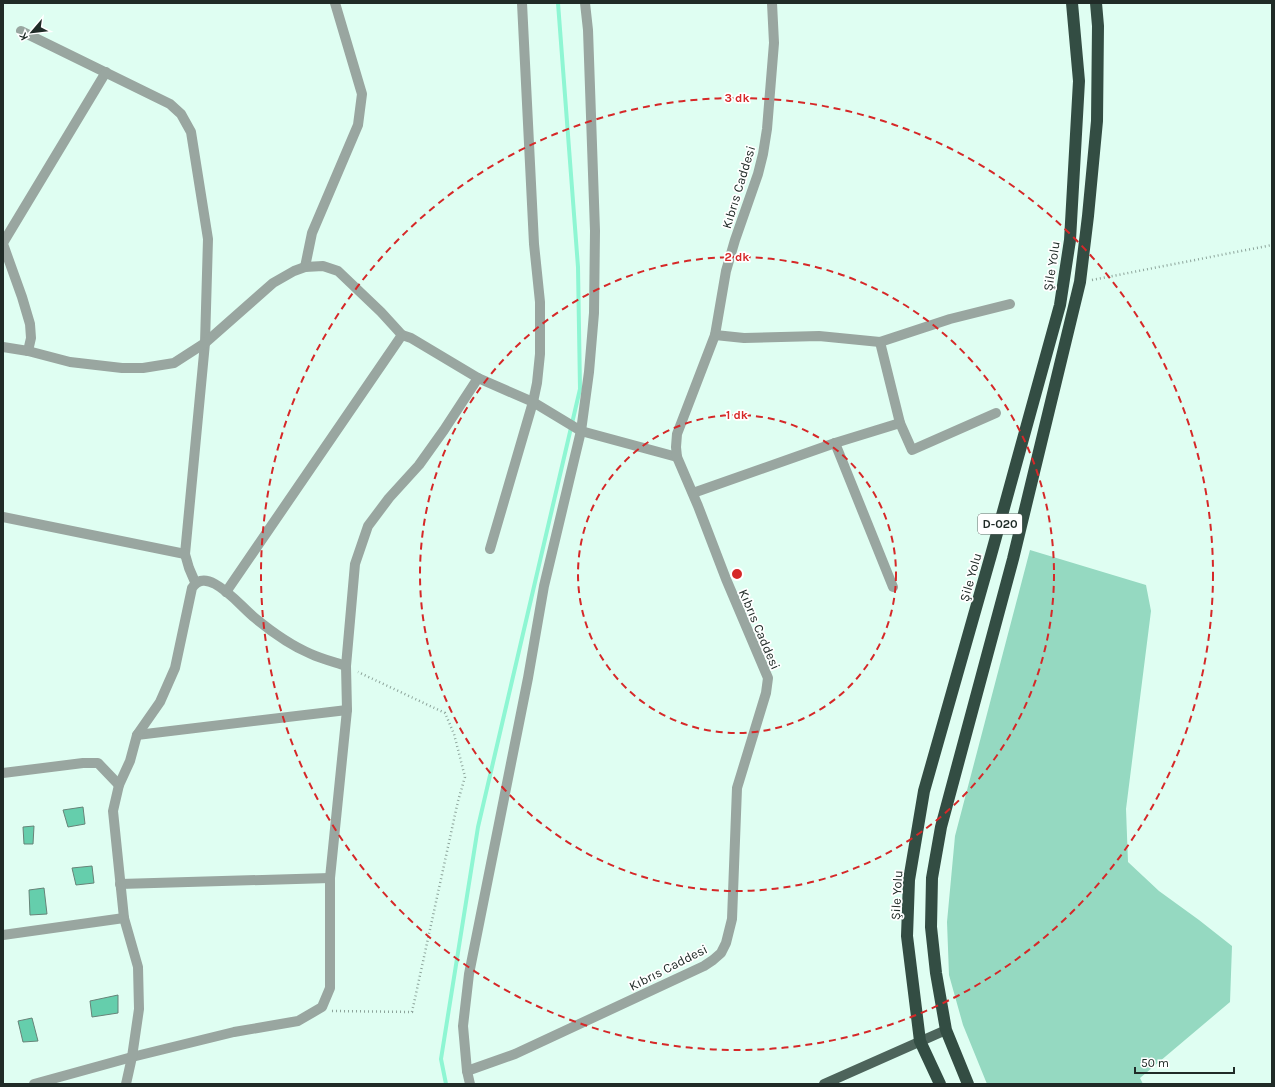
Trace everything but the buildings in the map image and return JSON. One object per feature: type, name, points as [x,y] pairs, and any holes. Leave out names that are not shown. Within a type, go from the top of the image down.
[{"type":"highway","name":"Şile Yolu","points":[[940,1084],[920,1041],[907,936],[909,880],[924,791],[1060,305],[1070,240],[1079,81],[1072,3]]},
{"type":"highway","name":"D-020","points":[[946,1030],[936,973],[931,927],[932,878],[941,827],[1013,559],[1080,282],[1097,121],[1098,26],[1096,3]]},
{"type":"highway","points":[[946,1030],[968,1084]]},
{"type":"main road","points":[[824,1084],[946,1030]]},
{"type":"street","points":[[305,267],[312,233],[358,125],[361,110],[362,94],[335,3]]},
{"type":"street","points":[[490,550],[537,383],[540,354],[540,302],[534,244],[522,3]]},
{"type":"street","points":[[470,1084],[466,1071],[463,1026],[469,974],[528,678],[544,586],[581,432],[590,372],[594,313],[594,231],[588,30],[585,3]]},
{"type":"street","name":"Kıbrıs Caddesi","points":[[466,1071],[515,1054],[704,966],[714,960],[721,953],[726,943],[732,919],[737,788],[766,693],[768,678],[677,457],[676,447],[678,434],[715,335],[726,271],[758,174],[763,154],[767,129],[774,43],[772,3]]},
{"type":"street","points":[[22,31],[170,104],[181,114],[188,126],[193,147],[208,239],[205,343],[185,554],[195,582],[192,588],[175,668],[160,702],[137,735],[130,761],[120,785],[112,811],[124,918],[138,967],[139,1009],[132,1057],[126,1084]]},
{"type":"street","points":[[28,351],[31,338],[30,324],[3,244],[106,72]]},
{"type":"street","points":[[3,347],[28,351],[70,362],[122,368],[143,368],[174,363],[205,343],[273,283],[294,271],[305,267],[324,266],[338,271],[381,312],[402,335],[411,338],[478,378],[532,402],[581,432],[677,457]]},
{"type":"street","points":[[715,335],[744,338],[819,336],[880,342],[950,319],[1010,304]]},
{"type":"street","points":[[226,592],[402,335]]},
{"type":"street","points":[[880,342],[900,422],[912,450],[996,413]]},
{"type":"street","points":[[34,1084],[132,1057],[234,1032],[298,1021],[322,1008],[330,988],[330,878],[346,710],[346,666],[355,564],[368,526],[389,498],[419,465],[478,378]]},
{"type":"street","points":[[692,493],[900,422]]},
{"type":"street","points":[[835,443],[893,587]]},
{"type":"street","points":[[3,517],[185,554]]},
{"type":"street","points":[[195,582],[206,580],[216,584],[253,616],[289,643],[312,655],[346,666]]},
{"type":"street","points":[[137,735],[346,710]]},
{"type":"street","points":[[3,773],[82,763],[98,763],[120,785]]},
{"type":"street","points":[[120,884],[330,878]]},
{"type":"street","points":[[3,935],[124,918]]},
{"type":"path","points":[[1080,282],[1272,245]]},
{"type":"path","points":[[316,1011],[412,1012],[456,808],[465,777],[454,734],[446,713],[346,666]]},
{"type":"green space","points":[[1030,550],[1146,585],[1151,611],[1126,809],[1128,862],[1159,891],[1232,946],[1230,1002],[1140,1078],[1143,1084],[987,1084],[963,1025],[949,975],[947,922],[955,836]]},
{"type":"waterway","points":[[446,1084],[441,1059],[478,827],[580,389],[578,267],[558,3]]}]
